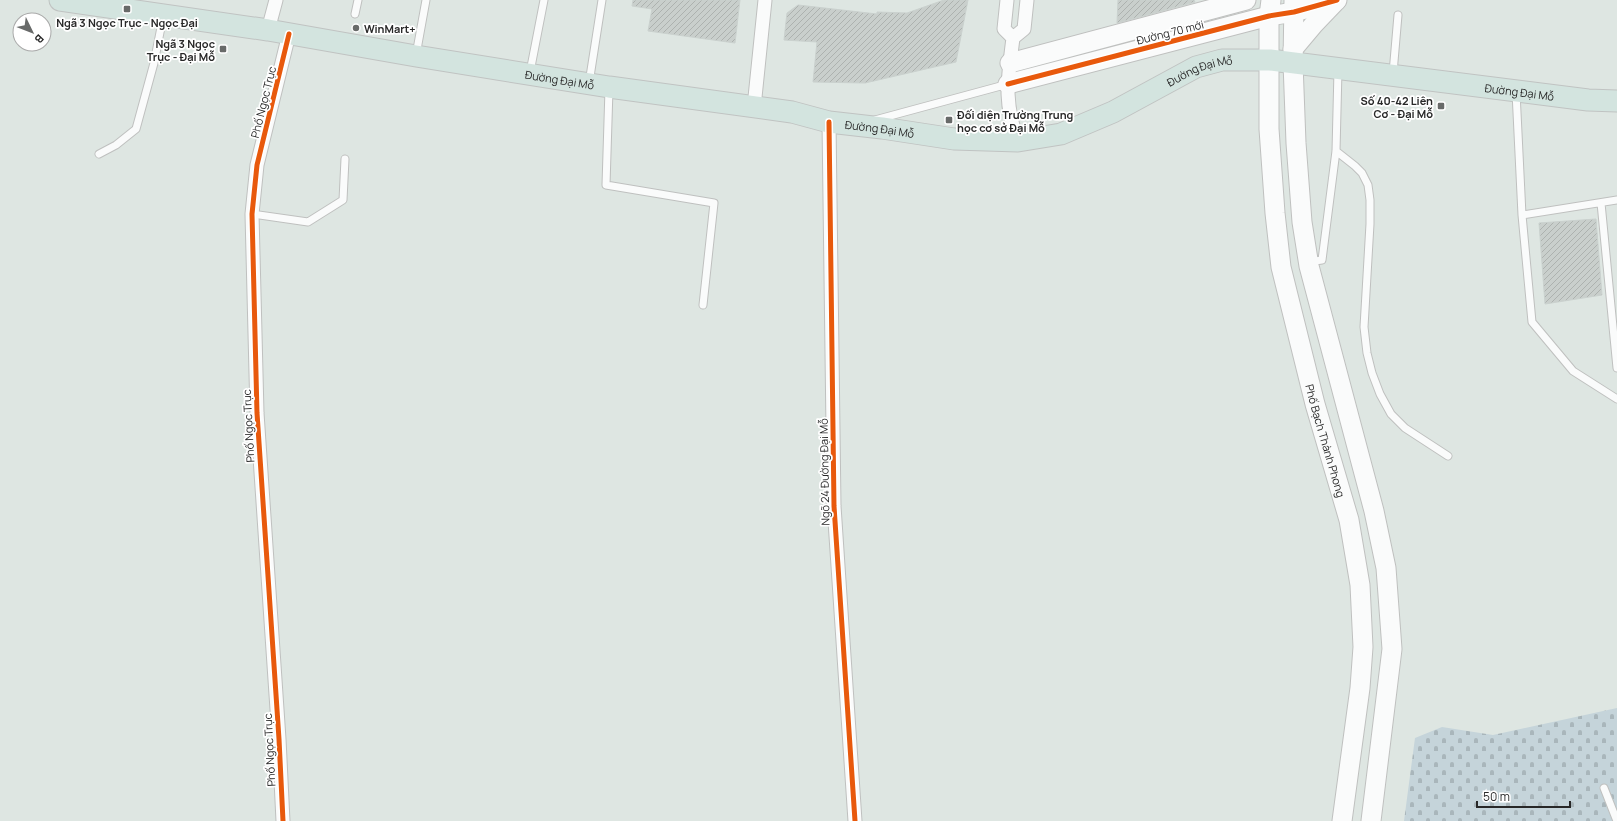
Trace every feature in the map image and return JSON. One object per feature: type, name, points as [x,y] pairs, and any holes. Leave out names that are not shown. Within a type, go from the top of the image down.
[{"type":"main road","name":"Đường Đại Mỗ","points":[[60,0],[268,30],[416,56],[609,87],[792,112],[829,122],[954,139],[1018,141],[1061,134],[1113,112],[1196,67],[1222,60],[1270,60],[1293,56],[1338,70],[1516,90],[1588,100],[1617,101]]},
{"type":"main road","name":"Đường 70 mới","points":[[1010,63],[1223,4],[1246,0]]},
{"type":"main road","name":"Đường 70 mới","points":[[1008,84],[1270,8],[1337,0]]},
{"type":"main road","points":[[1293,56],[1314,24],[1337,0]]},
{"type":"main road","points":[[1294,6],[1293,56],[1297,159],[1302,222],[1309,266],[1374,511],[1386,568],[1392,649],[1371,821]]},
{"type":"main road","name":"Phố Bạch Thành Phong","points":[[1270,8],[1270,129],[1275,212],[1281,266],[1315,404],[1349,520],[1360,585],[1363,647],[1360,688],[1342,821]]},
{"type":"main road","points":[[1363,647],[1392,649]]},
{"type":"street","points":[[268,30],[276,0]]},
{"type":"street","points":[[754,107],[765,0]]},
{"type":"street","points":[[1007,0],[1004,29],[1013,38]]},
{"type":"street","points":[[1018,141],[1011,122],[1008,102],[1008,84],[1013,38],[1024,29],[1027,0]]},
{"type":"street","name":"Phố Ngọc Trục","points":[[283,821],[258,437],[252,214],[257,165],[289,34]]},
{"type":"street","name":"Ngõ 24 Đường Đại Mỗ","points":[[829,122],[834,506],[855,821]]},
{"type":"lane","points":[[355,14],[358,0]]},
{"type":"lane","points":[[416,56],[426,0]]},
{"type":"lane","points":[[530,74],[544,0]]},
{"type":"lane","points":[[588,83],[602,0]]},
{"type":"lane","points":[[99,154],[116,145],[136,129],[154,63],[164,14]]},
{"type":"lane","points":[[1393,76],[1398,16]]},
{"type":"lane","points":[[1309,266],[1315,261],[1322,260],[1336,151],[1338,70]]},
{"type":"lane","points":[[858,125],[1008,84]]},
{"type":"lane","points":[[609,87],[606,185],[714,203],[703,305]]},
{"type":"lane","points":[[1516,90],[1522,215],[1532,322],[1573,371],[1617,400]]},
{"type":"lane","points":[[1336,151],[1362,173],[1368,185],[1370,216],[1364,327],[1367,353],[1380,394],[1391,414],[1415,435],[1448,456]]},
{"type":"lane","points":[[252,214],[308,222],[343,200],[345,159]]},
{"type":"lane","points":[[1522,215],[1617,200]]},
{"type":"lane","points":[[1601,203],[1617,368]]},
{"type":"lane","points":[[1604,788],[1617,821]]},
{"type":"green space","points":[[1617,708],[1617,821],[1404,821],[1415,738],[1442,727],[1493,735]]},
{"type":"building","points":[[633,0],[740,0],[735,43],[648,31],[652,9],[632,6]]},
{"type":"building","points":[[944,0],[968,0],[956,62],[865,83],[813,82],[817,42],[784,40],[787,13],[798,5],[877,14],[877,12],[907,13]]},
{"type":"building","points":[[1118,0],[1194,0],[1195,2],[1117,23]]},
{"type":"building","points":[[1596,219],[1602,295],[1545,304],[1539,223]]},
{"type":"cycle path","points":[[1008,84],[1269,16],[1294,12],[1337,0]]},
{"type":"cycle path","points":[[283,821],[279,739],[257,413],[252,214],[257,165],[289,34]]},
{"type":"cycle path","points":[[829,122],[834,506],[855,821]]},
{"type":"place","name":"Ngã 3 Ngọc Trục - Ngọc Đại","points":[[127,9]]},
{"type":"place","name":"WinMart+","points":[[356,28]]},
{"type":"place","name":"Ngã 3 Ngọc Trục - Đại Mỗ","points":[[223,49]]},
{"type":"place","name":"Số 40-42 Liên Cơ - Đại Mỗ","points":[[1441,106]]},
{"type":"place","name":"Đối diện Trường Trung học cơ sở Đại Mỗ","points":[[949,120]]}]
